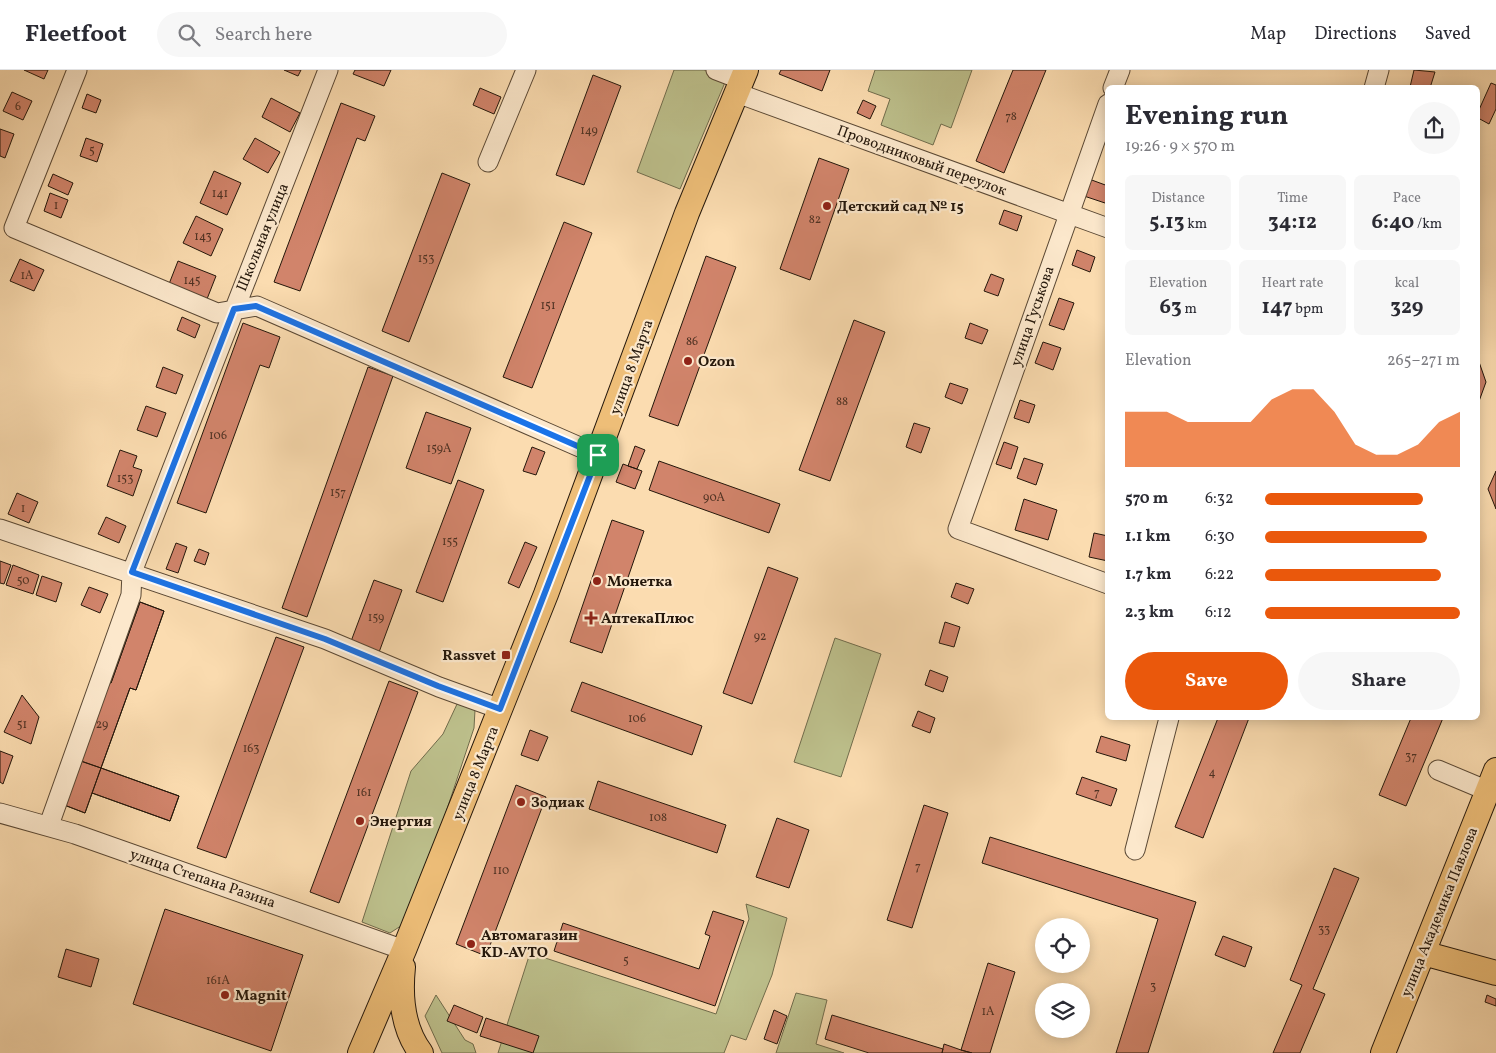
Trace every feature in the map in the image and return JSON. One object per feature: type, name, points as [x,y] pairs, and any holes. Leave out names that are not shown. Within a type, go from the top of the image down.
[{"type":"main road","name":"улица 8 Марта","points":[[360,1053],[404,950],[500,709],[598,455],[687,213],[742,81]]},
{"type":"main road","name":"улица Академика Павлова","points":[[1384,1053],[1422,953],[1492,781]]},
{"type":"main road","points":[[404,950],[400,993],[408,1028],[421,1053]]},
{"type":"main road","points":[[1422,953],[1496,972]]},
{"type":"street","points":[[77,70],[14,228],[217,313],[256,306],[598,455]]},
{"type":"street","name":"Школьная улица","points":[[49,825],[131,595],[132,572],[328,70]]},
{"type":"street","points":[[488,162],[526,70]]},
{"type":"street","name":"Проводниковый переулок","points":[[716,70],[1067,214],[1105,227]]},
{"type":"street","points":[[1115,85],[1120,70]]},
{"type":"street","points":[[1375,85],[1379,70]]},
{"type":"street","name":"улица Гуськова","points":[[1105,112],[1067,214],[958,529],[1105,583]]},
{"type":"street","points":[[0,529],[132,572],[325,639],[438,686],[500,709]]},
{"type":"street","points":[[1135,850],[1168,720]]},
{"type":"street","points":[[1438,770],[1492,781]]},
{"type":"street","name":"улица Степана Разина","points":[[0,813],[49,825],[404,950]]},
{"type":"green space","points":[[674,70],[704,70],[726,80],[680,189],[637,172]]},
{"type":"green space","points":[[875,70],[972,70],[951,128],[941,124],[933,145],[881,125],[890,99],[868,91]]},
{"type":"green space","points":[[835,638],[881,654],[841,777],[794,762]]},
{"type":"green space","points":[[458,702],[475,710],[474,728],[410,920],[390,933],[362,922],[411,771],[443,734]]},
{"type":"green space","points":[[746,904],[787,918],[772,975],[746,1040],[731,1035],[724,1053],[498,1053],[530,953],[716,1014],[749,919]]},
{"type":"green space","points":[[796,993],[827,1000],[816,1044],[844,1053],[776,1053]]},
{"type":"green space","points":[[436,995],[465,1040],[473,1044],[476,1053],[442,1053],[425,1016]]},
{"type":"building","points":[[24,70],[48,70],[44,79]]},
{"type":"building","points":[[284,70],[301,70],[298,76]]},
{"type":"building","points":[[355,70],[391,70],[384,86],[353,74]]},
{"type":"building","points":[[781,70],[830,70],[822,91],[779,74]]},
{"type":"building","points":[[1013,70],[1046,70],[1004,173],[976,161]]},
{"type":"building","points":[[1414,70],[1435,72],[1431,85],[1410,85]]},
{"type":"building","points":[[593,75],[621,86],[584,185],[556,175]]},
{"type":"building","points":[[1491,83],[1496,85],[1496,109],[1489,124],[1480,119],[1480,108]]},
{"type":"building","points":[[480,88],[501,97],[494,114],[473,105]]},
{"type":"building","points":[[12,92],[32,101],[23,120],[3,111]]},
{"type":"building","points":[[87,94],[101,100],[96,113],[82,108]]},
{"type":"building","points":[[271,98],[300,113],[290,132],[262,117]]},
{"type":"building","points":[[863,100],[876,106],[870,119],[857,113]]},
{"type":"building","points":[[341,103],[375,116],[365,141],[357,138],[300,291],[274,282]]},
{"type":"building","points":[[0,129],[14,134],[5,158],[0,156]]},
{"type":"building","points":[[86,138],[103,144],[97,162],[80,156]]},
{"type":"building","points":[[255,138],[280,152],[268,173],[243,159]]},
{"type":"building","points":[[819,158],[849,169],[810,280],[780,269]]},
{"type":"building","points":[[214,171],[241,183],[227,215],[200,203]]},
{"type":"building","points":[[442,173],[470,184],[409,342],[382,331]]},
{"type":"building","points":[[53,174],[73,183],[68,195],[48,186]]},
{"type":"building","points":[[1089,179],[1105,185],[1105,203],[1084,196]]},
{"type":"building","points":[[50,193],[68,200],[61,218],[44,211]]},
{"type":"building","points":[[1004,210],[1022,216],[1017,231],[999,224]]},
{"type":"building","points":[[196,216],[223,229],[211,256],[183,243]]},
{"type":"building","points":[[564,222],[592,233],[532,388],[503,377]]},
{"type":"building","points":[[1077,250],[1095,257],[1090,272],[1072,265]]},
{"type":"building","points":[[706,256],[736,267],[678,426],[649,416]]},
{"type":"building","points":[[20,259],[44,270],[34,291],[10,281]]},
{"type":"building","points":[[178,261],[216,276],[207,299],[169,284]]},
{"type":"building","points":[[991,274],[1004,279],[998,296],[984,291]]},
{"type":"building","points":[[1059,298],[1074,303],[1064,330],[1049,325]]},
{"type":"building","points":[[182,317],[200,325],[195,338],[177,330]]},
{"type":"building","points":[[854,320],[885,332],[830,481],[799,470]]},
{"type":"building","points":[[243,323],[280,337],[269,368],[260,365],[206,513],[177,503]]},
{"type":"building","points":[[970,323],[988,330],[982,344],[965,338]]},
{"type":"building","points":[[1043,342],[1061,348],[1053,370],[1035,363]]},
{"type":"building","points":[[1480,365],[1486,382],[1480,398]]},
{"type":"building","points":[[163,367],[183,375],[176,394],[156,387]]},
{"type":"building","points":[[368,367],[393,376],[307,617],[282,608]]},
{"type":"building","points":[[950,383],[968,389],[962,404],[945,397]]},
{"type":"building","points":[[1020,400],[1035,405],[1029,423],[1014,418]]},
{"type":"building","points":[[146,406],[166,413],[157,437],[137,430]]},
{"type":"building","points":[[426,412],[471,428],[451,484],[406,468]]},
{"type":"building","points":[[914,423],[930,428],[921,453],[906,447]]},
{"type":"building","points":[[1004,442],[1018,447],[1011,469],[996,464]]},
{"type":"building","points":[[635,446],[645,450],[637,469],[628,466]]},
{"type":"building","points":[[532,447],[545,452],[536,475],[523,471]]},
{"type":"building","points":[[120,450],[137,456],[133,467],[142,470],[133,496],[107,486]]},
{"type":"building","points":[[1024,458],[1043,464],[1036,485],[1017,478]]},
{"type":"building","points":[[659,461],[780,504],[769,533],[649,490]]},
{"type":"building","points":[[623,464],[642,471],[635,489],[616,482]]},
{"type":"building","points":[[1496,471],[1496,509],[1488,489]]},
{"type":"building","points":[[458,480],[484,490],[443,602],[416,592]]},
{"type":"building","points":[[17,493],[38,502],[29,523],[8,514]]},
{"type":"building","points":[[1024,499],[1057,510],[1048,540],[1015,530]]},
{"type":"building","points":[[106,517],[126,526],[119,543],[98,534]]},
{"type":"building","points":[[612,520],[644,531],[602,653],[570,642]]},
{"type":"building","points":[[1094,533],[1105,535],[1105,560],[1089,557]]},
{"type":"building","points":[[525,542],[537,547],[519,588],[508,583]]},
{"type":"building","points":[[176,543],[187,547],[178,573],[166,569]]},
{"type":"building","points":[[199,549],[209,553],[205,565],[194,561]]},
{"type":"building","points":[[0,561],[11,565],[4,584],[0,583]]},
{"type":"building","points":[[13,565],[39,575],[33,594],[6,585]]},
{"type":"building","points":[[768,567],[798,578],[752,704],[723,693]]},
{"type":"building","points":[[42,576],[62,583],[56,602],[36,595]]},
{"type":"building","points":[[374,580],[402,590],[378,655],[350,644]]},
{"type":"building","points":[[956,583],[974,589],[968,604],[951,597]]},
{"type":"building","points":[[89,587],[108,594],[100,613],[81,605]]},
{"type":"building","points":[[140,602],[164,611],[136,690],[130,688],[101,768],[75,759],[103,680],[111,683]]},
{"type":"building","points":[[140,602],[164,611],[136,690],[130,688],[101,768],[179,796],[170,821],[92,793],[85,813],[59,803],[103,680],[111,683]]},
{"type":"building","points":[[945,622],[960,627],[954,647],[939,643]]},
{"type":"building","points":[[276,637],[304,647],[226,858],[197,848]]},
{"type":"building","points":[[930,670],[948,677],[943,692],[925,685]]},
{"type":"building","points":[[389,681],[418,692],[339,903],[310,892]]},
{"type":"building","points":[[582,682],[702,726],[692,755],[571,711]]},
{"type":"building","points":[[22,695],[39,717],[31,744],[4,732]]},
{"type":"building","points":[[918,711],[935,718],[930,733],[912,726]]},
{"type":"building","points":[[1217,720],[1248,720],[1203,838],[1175,827]]},
{"type":"building","points":[[1410,720],[1442,720],[1406,806],[1379,795]]},
{"type":"building","points":[[530,730],[548,737],[538,761],[521,755]]},
{"type":"building","points":[[1101,736],[1130,745],[1126,761],[1096,752]]},
{"type":"building","points":[[0,751],[13,756],[3,784],[0,782]]},
{"type":"building","points":[[75,759],[101,768],[85,813],[59,803]]},
{"type":"building","points":[[101,768],[179,796],[170,821],[92,793]]},
{"type":"building","points":[[1082,777],[1117,789],[1111,806],[1076,794]]},
{"type":"building","points":[[598,781],[726,825],[717,853],[589,809]]},
{"type":"building","points":[[516,785],[546,797],[486,956],[456,944]]},
{"type":"building","points":[[924,805],[948,813],[912,928],[887,920]]},
{"type":"building","points":[[777,818],[809,830],[789,888],[756,877]]},
{"type":"building","points":[[990,837],[1196,902],[1148,1053],[1116,1053],[1158,919],[982,863]]},
{"type":"building","points":[[1334,868],[1359,878],[1313,989],[1325,994],[1300,1053],[1273,1053],[1302,985],[1290,980]]},
{"type":"building","points":[[165,909],[303,955],[271,1051],[133,1004]]},
{"type":"building","points":[[713,911],[744,921],[715,1006],[554,951],[563,923],[699,969],[710,936],[705,934]]},
{"type":"building","points":[[1223,936],[1252,947],[1245,967],[1215,955]]},
{"type":"building","points":[[66,949],[99,959],[91,987],[58,977]]},
{"type":"building","points":[[988,963],[1015,972],[990,1053],[972,1053],[961,1050]]},
{"type":"building","points":[[1487,995],[1496,999],[1496,1006],[1485,1002]]},
{"type":"building","points":[[454,1005],[483,1017],[477,1033],[447,1021]]},
{"type":"building","points":[[774,1010],[787,1016],[777,1044],[764,1039]]},
{"type":"building","points":[[832,1015],[943,1049],[942,1053],[869,1053],[825,1039]]},
{"type":"building","points":[[486,1018],[539,1036],[533,1053],[480,1036]]},
{"type":"building","points":[[944,1044],[961,1050],[972,1053],[942,1053]]},
{"type":"place","name":"Детский сад № 15","points":[[827,206]]},
{"type":"place","name":"Ozon","points":[[688,361]]},
{"type":"place","name":"Монетка","points":[[597,581]]},
{"type":"place","name":"АптекаПлюс","points":[[591,618]]},
{"type":"place","name":"Rassvet","points":[[506,655]]},
{"type":"place","name":"Зодиак","points":[[521,802]]},
{"type":"place","name":"Энергия","points":[[360,821]]},
{"type":"place","name":"Автомагазин KD-AVTO","points":[[471,944]]},
{"type":"place","name":"Magnit","points":[[225,995]]},
{"type":"route","points":[[256,306],[598,455],[546,594],[500,709],[438,686],[325,639],[132,572],[234,309],[256,306]]}]
